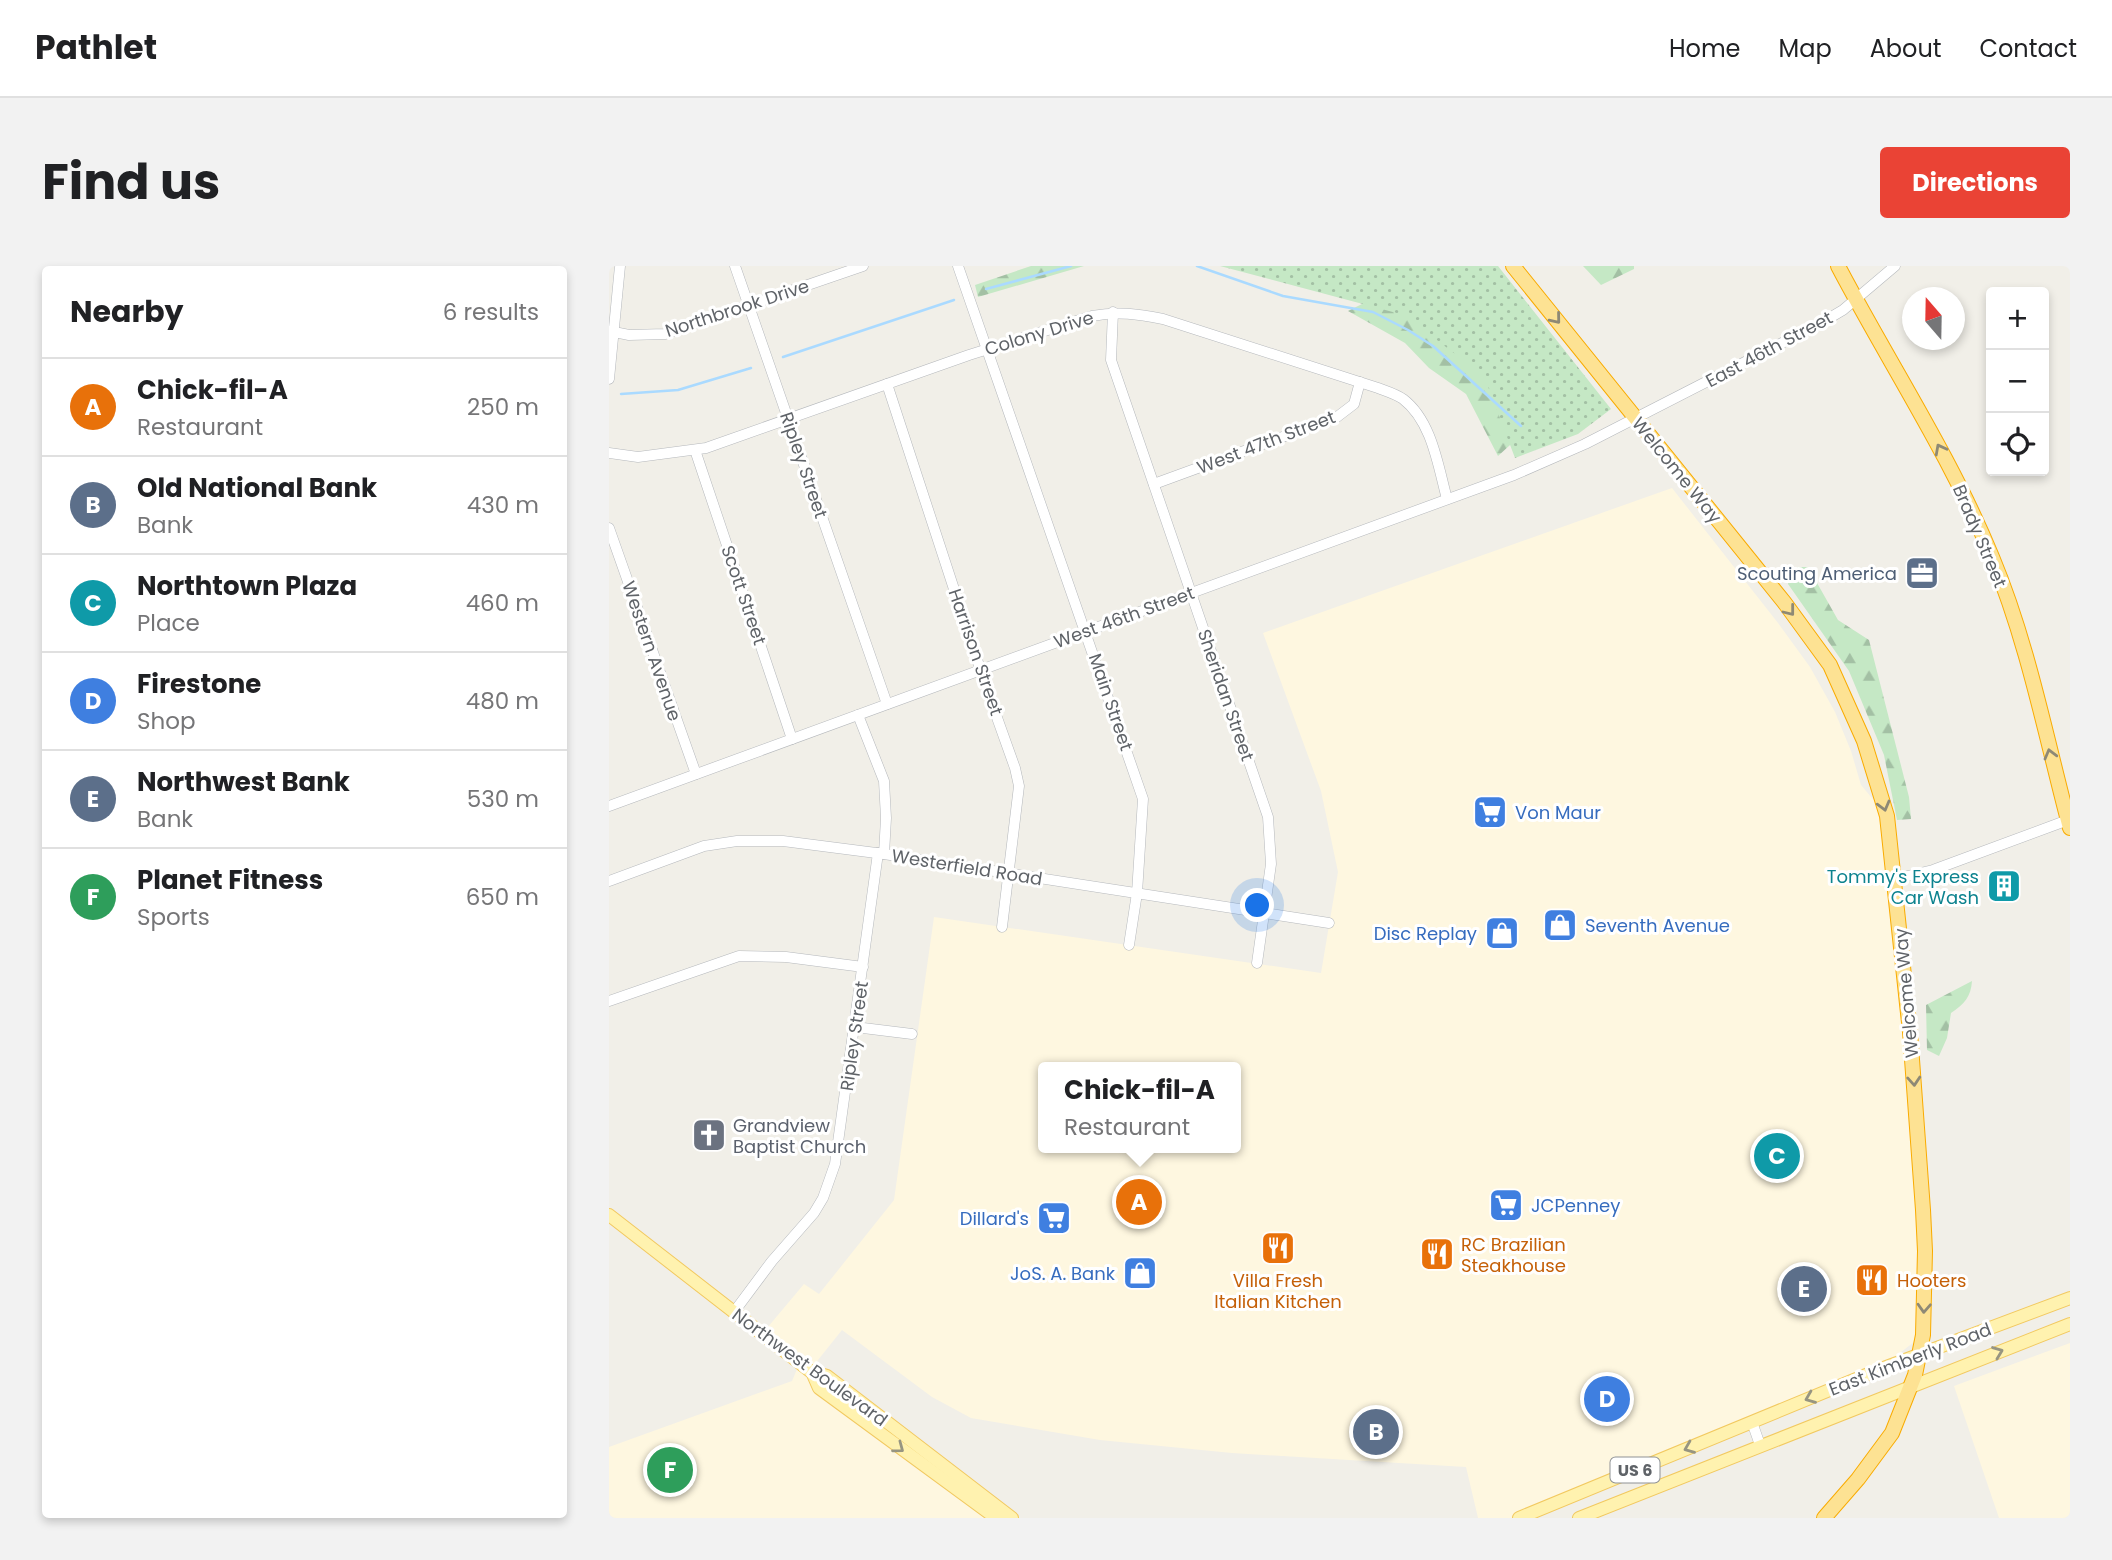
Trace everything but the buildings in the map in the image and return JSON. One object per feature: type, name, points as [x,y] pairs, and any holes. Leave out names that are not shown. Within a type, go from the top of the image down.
[{"type":"highway","name":"Welcome Way","points":[[1513,266],[1784,602],[1830,665],[1853,712],[1887,816],[1910,1032],[1925,1251],[1923,1325],[1911,1385],[1892,1433],[1879,1453],[1824,1518]]},
{"type":"highway","name":"Brady Street","points":[[1837,266],[1951,468],[1994,561],[2027,664],[2069,824]]},
{"type":"main road","name":"Northwest Boulevard","points":[[609,1215],[812,1372],[827,1376],[1012,1518]]},
{"type":"main road","name":"East Kimberly Road","points":[[1752,1422],[2070,1298]]},
{"type":"main road","name":"East Kimberly Road","points":[[1760,1445],[2070,1324]]},
{"type":"main road","points":[[812,1372],[818,1388],[994,1516]]},
{"type":"main road","name":"US 6","points":[[1519,1518],[1752,1422]]},
{"type":"main road","name":"US 6","points":[[1579,1518],[1760,1445]]},
{"type":"street","points":[[609,379],[620,266]]},
{"type":"street","name":"Ripley Street","points":[[735,266],[887,704]]},
{"type":"street","name":"Northbrook Drive","points":[[612,331],[629,335],[665,334],[749,306],[839,270],[863,266]]},
{"type":"street","name":"Main Street","points":[[958,266],[1143,799],[1137,893],[1129,945]]},
{"type":"street","name":"East 46th Street","points":[[1636,418],[1821,323],[1855,300],[1895,266]]},
{"type":"street","name":"Colony Drive","points":[[609,453],[638,457],[695,450],[988,349],[1092,316],[1113,312],[1163,319],[1403,398],[1419,416],[1430,439],[1447,499]]},
{"type":"street","name":"Sheridan Street","points":[[1113,312],[1111,360],[1268,817],[1271,864],[1257,963]]},
{"type":"street","name":"West 47th Street","points":[[1154,484],[1337,417],[1354,404],[1360,382]]},
{"type":"street","name":"Harrison Street","points":[[887,384],[1019,786],[1002,927]]},
{"type":"street","name":"West 46th Street","points":[[609,806],[1447,499],[1550,460],[1636,418]]},
{"type":"street","name":"Scott Street","points":[[695,450],[792,740]]},
{"type":"street","name":"Western Avenue","points":[[609,528],[696,774]]},
{"type":"street","name":"Ripley Street","points":[[734,1312],[814,1213],[823,1198],[839,1148],[886,818],[884,781],[858,715]]},
{"type":"street","points":[[1895,879],[1933,870],[2069,824]]},
{"type":"street","name":"Westerfield Road","points":[[609,881],[704,846],[737,841],[783,841],[1329,923]]},
{"type":"street","points":[[609,1001],[739,956],[786,957],[863,967]]},
{"type":"street","points":[[855,1027],[912,1034]]},
{"type":"street","points":[[1752,1422],[1760,1445]]},
{"type":"shaded area","points":[[1672,488],[1810,667],[1835,712],[1861,785],[1887,816],[1910,1032],[1923,1335],[1878,1370],[1519,1518],[1478,1518],[1466,1467],[1232,1453],[1100,1440],[971,1418],[932,1397],[842,1330],[810,1370],[1003,1518],[609,1518],[609,1447],[792,1381],[800,1362],[762,1334],[804,1284],[819,1294],[894,1200],[934,917],[1321,973],[1338,872],[1321,791],[1263,633]]},
{"type":"shaded area","points":[[2070,1343],[2070,1518],[1999,1518],[1954,1386]]},
{"type":"green space","points":[[1031,266],[1084,266],[978,297],[975,285]]},
{"type":"green space","points":[[1220,266],[1498,266],[1611,409],[1578,434],[1515,458],[1484,376],[1404,315]]},
{"type":"green space","points":[[1583,266],[1634,266],[1634,269],[1601,285]]},
{"type":"green space","points":[[1384,293],[1543,415],[1498,456],[1466,394],[1429,368],[1405,343],[1348,311]]},
{"type":"green space","points":[[1790,567],[1808,567],[1838,620],[1869,640],[1909,797],[1911,819],[1897,820],[1884,755],[1849,671],[1788,584]]},
{"type":"green space","points":[[1972,981],[1966,1000],[1951,1013],[1947,1038],[1939,1056],[1927,1050],[1926,1005]]},
{"type":"waterway","points":[[986,289],[1071,266]]},
{"type":"waterway","points":[[1197,266],[1283,296],[1373,312],[1433,346],[1521,426]]},
{"type":"waterway","points":[[783,357],[954,300]]},
{"type":"waterway","points":[[621,394],[678,390],[751,368]]},
{"type":"place","name":"Scouting America","points":[[1922,573]]},
{"type":"place","name":"Von Maur","points":[[1490,812]]},
{"type":"place","name":"Tommy's Express Car Wash","points":[[2004,886]]},
{"type":"place","name":"Seventh Avenue","points":[[1560,925]]},
{"type":"place","name":"Disc Replay","points":[[1502,933]]},
{"type":"place","name":"Grandview Baptist Church","points":[[709,1135]]},
{"type":"place","name":"Northtown Plaza","points":[[1777,1156]]},
{"type":"place","name":"Chick-fil-A","points":[[1139,1202]]},
{"type":"place","name":"JCPenney","points":[[1506,1205]]},
{"type":"place","name":"Dillard's","points":[[1054,1218]]},
{"type":"place","name":"Villa Fresh Italian Kitchen","points":[[1278,1248]]},
{"type":"place","name":"RC Brazilian Steakhouse","points":[[1437,1254]]},
{"type":"place","name":"JoS. A. Bank","points":[[1140,1273]]},
{"type":"place","name":"Hooters","points":[[1872,1280]]},
{"type":"place","name":"Northwest Bank","points":[[1804,1289]]},
{"type":"place","name":"Firestone","points":[[1607,1399]]},
{"type":"place","name":"Old National Bank","points":[[1376,1432]]},
{"type":"place","name":"Planet Fitness","points":[[670,1470]]}]
